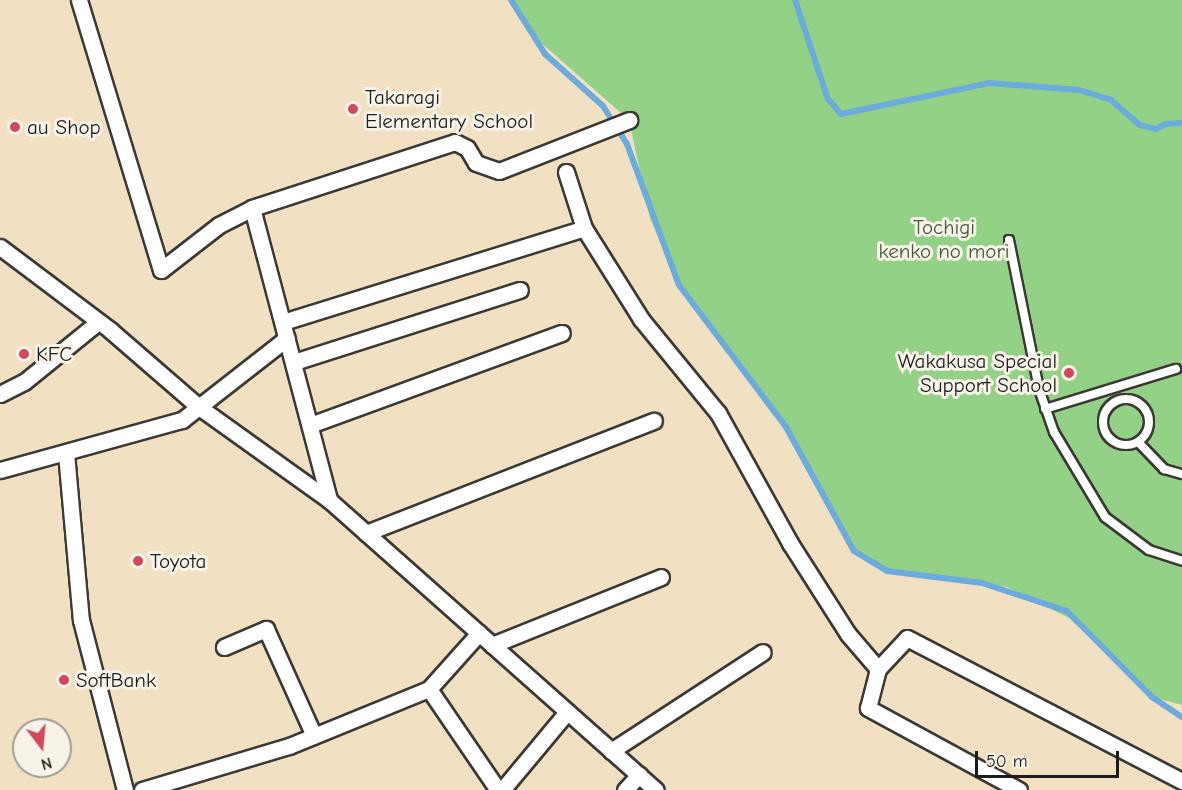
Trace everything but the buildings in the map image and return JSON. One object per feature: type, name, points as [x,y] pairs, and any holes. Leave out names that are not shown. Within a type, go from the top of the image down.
[{"type":"street","points":[[80,0],[161,270],[219,225],[252,207],[455,142],[467,148],[476,163],[499,171],[629,120]]},
{"type":"street","points":[[566,172],[584,228],[641,319],[718,413],[790,543],[848,634],[878,669]]},
{"type":"street","points":[[252,207],[328,500]]},
{"type":"street","points":[[283,322],[584,228]]},
{"type":"street","points":[[0,247],[98,322],[199,407],[328,500],[656,790]]},
{"type":"street","points":[[294,362],[520,290]]},
{"type":"street","points":[[0,394],[24,382],[98,322]]},
{"type":"street","points":[[310,425],[562,333]]},
{"type":"street","points":[[0,470],[182,420],[287,338]]},
{"type":"street","points":[[366,533],[654,421]]},
{"type":"street","points":[[66,453],[81,620],[125,790]]},
{"type":"street","points":[[492,645],[661,577]]},
{"type":"street","points":[[224,647],[266,629],[314,736]]},
{"type":"street","points":[[142,790],[314,736],[429,689],[479,633]]},
{"type":"street","points":[[1019,790],[868,708],[878,669],[908,638],[1182,781]]},
{"type":"street","points":[[611,751],[763,652]]},
{"type":"street","points":[[429,689],[500,790],[567,712]]},
{"type":"street","points":[[625,790],[639,775]]},
{"type":"lane","points":[[1009,240],[1022,315],[1046,409],[1073,468],[1105,517],[1149,550],[1182,561]]},
{"type":"lane","points":[[1046,409],[1176,369]]},
{"type":"lane","points":[[1131,398],[1149,416],[1148,432],[1140,444],[1121,446],[1106,436],[1103,414],[1113,401],[1131,398]]},
{"type":"lane","points":[[1140,444],[1164,469],[1182,474]]},
{"type":"green space","name":"Tochigi kenko no mori","points":[[511,0],[1182,0],[1182,705],[1152,697],[1069,618],[1007,587],[887,571],[854,551],[786,427],[679,285],[650,218],[629,120],[539,41]]},
{"type":"waterway","points":[[511,0],[545,54],[603,106],[627,144],[679,285],[786,427],[854,551],[887,571],[982,583],[1067,611],[1152,697],[1182,717]]},
{"type":"waterway","points":[[795,0],[828,99],[841,114],[989,83],[1079,90],[1111,100],[1140,125],[1156,129],[1166,124],[1182,123]]},
{"type":"place","name":"Takaragi Elementary School","points":[[353,109]]},
{"type":"place","name":"au Shop","points":[[15,127]]},
{"type":"place","name":"KFC","points":[[24,354]]},
{"type":"place","name":"Wakakusa Special Support School","points":[[1069,373]]},
{"type":"place","name":"Toyota","points":[[138,561]]},
{"type":"place","name":"SoftBank","points":[[64,680]]}]
